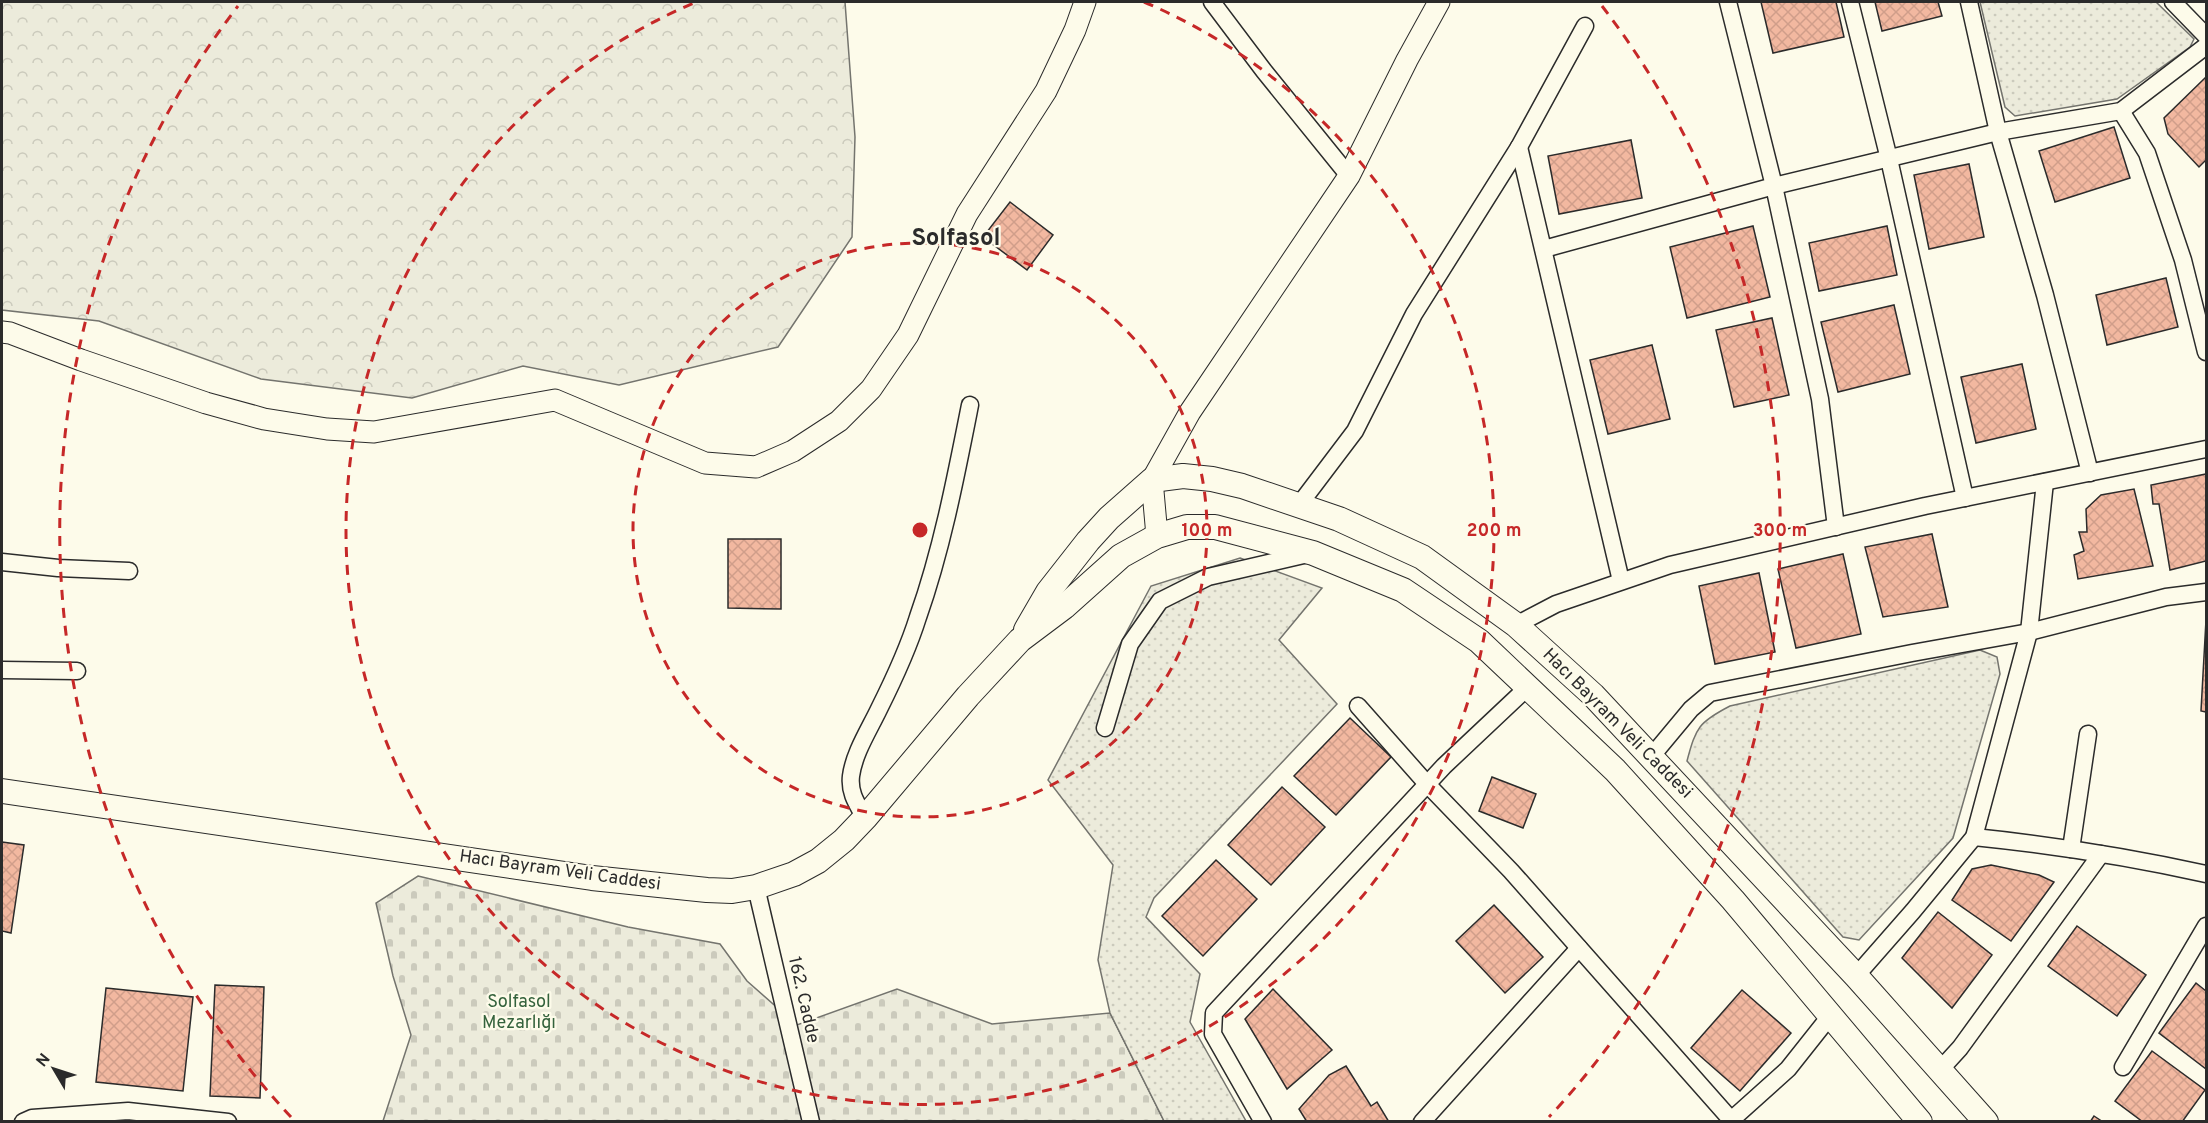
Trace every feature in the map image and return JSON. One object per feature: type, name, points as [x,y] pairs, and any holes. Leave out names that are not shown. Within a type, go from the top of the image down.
[{"type":"main road","name":"Hacı Bayram Veli Caddesi","points":[[1152,480],[1183,476],[1212,478],[1339,519],[1422,557],[1516,625],[1593,695],[1856,976],[1986,1122]]},
{"type":"main road","points":[[1020,640],[1048,592],[1088,541],[1109,518],[1152,480]]},
{"type":"main road","points":[[1020,640],[1064,607],[1121,556],[1156,536],[1187,527],[1215,527],[1313,552],[1403,590],[1479,641],[1615,770],[1732,900],[1920,1122]]},
{"type":"main road","name":"Hacı Bayram Veli Caddesi","points":[[2,791],[592,878],[732,891],[784,879],[818,861],[844,840],[968,696],[1020,640]]},
{"type":"street","points":[[2,332],[206,403],[264,419],[327,429],[375,432],[555,400],[705,463],[756,467],[793,451],[839,421],[871,389],[908,335],[966,214],[1046,91],[1075,30],[1085,2]]},
{"type":"street","points":[[1212,2],[1264,71],[1349,176]]},
{"type":"street","points":[[1156,536],[1152,480],[1190,412],[1349,176],[1439,2]]},
{"type":"street","points":[[1728,2],[1774,186],[1820,399],[1836,526]]},
{"type":"street","points":[[1850,2],[1889,159],[1965,498]]},
{"type":"street","points":[[1970,2],[1998,132],[2045,295],[2090,473]]},
{"type":"street","points":[[2173,2],[2206,36]]},
{"type":"street","points":[[1299,505],[1355,431],[1414,314],[1519,147],[1585,26]]},
{"type":"street","points":[[1544,249],[1774,186],[1998,132],[2121,111],[2206,46]]},
{"type":"street","points":[[2121,111],[2147,153],[2184,260],[2206,352]]},
{"type":"street","points":[[1519,147],[1621,581]]},
{"type":"street","points":[[865,818],[851,794],[851,776],[856,758],[892,683],[918,617],[934,564],[970,405]]},
{"type":"street","points":[[1516,625],[1556,604],[1670,565],[1965,498],[2206,449]]},
{"type":"street","points":[[1856,976],[1974,837],[2029,632],[2045,482]]},
{"type":"street","points":[[1105,728],[1130,644],[1160,601],[1208,577],[1313,552]]},
{"type":"street","points":[[2,562],[58,568],[129,571]]},
{"type":"street","points":[[1651,757],[1691,709],[1710,693],[1912,652],[2029,632],[2166,597],[2206,592]]},
{"type":"street","points":[[2,670],[77,671]]},
{"type":"street","points":[[1263,1122],[1213,1034],[1214,1013],[1427,784],[1529,686]]},
{"type":"street","points":[[1358,706],[1427,784],[1511,871],[1731,1121],[1788,1069],[1830,1016]]},
{"type":"street","points":[[2071,849],[2088,734]]},
{"type":"street","points":[[1974,837],[2071,849],[2206,874]]},
{"type":"street","points":[[1939,1071],[1960,1048],[2101,854]]},
{"type":"street","name":"162. Cadde","points":[[756,887],[811,1122]]},
{"type":"street","points":[[2123,1067],[2206,926]]},
{"type":"street","points":[[1422,1122],[1579,948]]},
{"type":"street","points":[[23,1122],[32,1118],[128,1110],[228,1122]]},
{"type":"green space","points":[[2,2],[845,2],[855,137],[852,237],[778,347],[619,385],[523,366],[412,398],[261,379],[99,321],[2,310]]},
{"type":"green space","points":[[1980,2],[2156,2],[2194,39],[2190,47],[2117,99],[2015,116],[2005,107]]},
{"type":"green space","points":[[1240,558],[1322,588],[1279,640],[1337,704],[1154,898],[1146,917],[1200,974],[1190,1022],[1246,1121],[1164,1121],[1110,1013],[1098,960],[1113,865],[1048,780],[1151,586]]},
{"type":"green space","points":[[1980,650],[1997,657],[2000,674],[1953,838],[1859,940],[1843,937],[1687,761],[1696,733],[1705,721],[1730,706]]},
{"type":"green space","name":"Solfasol Mezarlığı","points":[[418,876],[628,927],[720,944],[747,981],[797,1025],[897,989],[992,1024],[1110,1013],[1164,1121],[383,1121],[411,1035],[393,976],[376,903]]},
{"type":"building","points":[[1761,2],[1836,2],[1844,37],[1773,53]]},
{"type":"building","points":[[1875,2],[1938,2],[1942,16],[1882,31]]},
{"type":"building","points":[[2206,77],[2206,160],[2199,167],[2168,134],[2164,118]]},
{"type":"building","points":[[2114,127],[2130,178],[2055,202],[2039,151]]},
{"type":"building","points":[[1631,140],[1642,198],[1559,214],[1548,156]]},
{"type":"building","points":[[1969,164],[1984,237],[1929,249],[1914,175]]},
{"type":"building","points":[[1010,202],[1053,235],[1027,270],[983,237]]},
{"type":"building","points":[[1753,226],[1770,297],[1687,318],[1670,247]]},
{"type":"building","points":[[1887,226],[1897,275],[1819,291],[1809,243]]},
{"type":"building","points":[[2166,278],[2178,327],[2107,345],[2096,295]]},
{"type":"building","points":[[1894,305],[1910,374],[1838,392],[1821,322]]},
{"type":"building","points":[[1772,318],[1789,395],[1734,407],[1716,330]]},
{"type":"building","points":[[1652,345],[1670,419],[1608,434],[1590,360]]},
{"type":"building","points":[[2022,364],[2036,429],[1976,443],[1961,377]]},
{"type":"building","points":[[2206,474],[2206,561],[2170,570],[2159,504],[2153,504],[2151,485]]},
{"type":"building","points":[[2134,489],[2153,566],[2078,579],[2074,555],[2084,551],[2079,532],[2087,532],[2086,509],[2101,495]]},
{"type":"building","points":[[1932,534],[1948,607],[1883,617],[1865,547]]},
{"type":"building","points":[[728,539],[781,539],[781,609],[728,608]]},
{"type":"building","points":[[1843,554],[1861,634],[1796,648],[1778,569]]},
{"type":"building","points":[[1759,573],[1775,652],[1715,664],[1699,586]]},
{"type":"building","points":[[2206,620],[2206,712],[2201,711]]},
{"type":"building","points":[[1350,718],[1391,757],[1336,815],[1294,776]]},
{"type":"building","points":[[1492,777],[1536,794],[1523,828],[1479,811]]},
{"type":"building","points":[[1282,787],[1325,827],[1271,885],[1228,845]]},
{"type":"building","points":[[2,842],[24,845],[11,933],[2,931]]},
{"type":"building","points":[[1216,860],[1257,899],[1203,956],[1162,916]]},
{"type":"building","points":[[1991,865],[2039,875],[2054,882],[2011,941],[1952,900],[1972,869]]},
{"type":"building","points":[[1494,905],[1543,957],[1505,993],[1456,941]]},
{"type":"building","points":[[1938,912],[1992,955],[1952,1008],[1902,958]]},
{"type":"building","points":[[2077,926],[2146,975],[2117,1016],[2048,966]]},
{"type":"building","points":[[2196,983],[2206,991],[2206,1069],[2159,1033]]},
{"type":"building","points":[[215,985],[264,987],[260,1098],[210,1096]]},
{"type":"building","points":[[106,988],[193,997],[183,1091],[96,1082]]},
{"type":"building","points":[[1273,989],[1332,1050],[1287,1089],[1245,1019]]},
{"type":"building","points":[[1742,990],[1791,1033],[1740,1091],[1691,1048]]},
{"type":"building","points":[[2152,1051],[2205,1090],[2182,1122],[2143,1122],[2115,1101]]},
{"type":"building","points":[[1346,1066],[1371,1106],[1377,1102],[1389,1122],[1307,1122],[1299,1109],[1329,1075]]},
{"type":"building","points":[[2094,1116],[2103,1122],[2090,1122]]},
{"type":"district","name":"Solfasol","points":[[956,239]]}]
